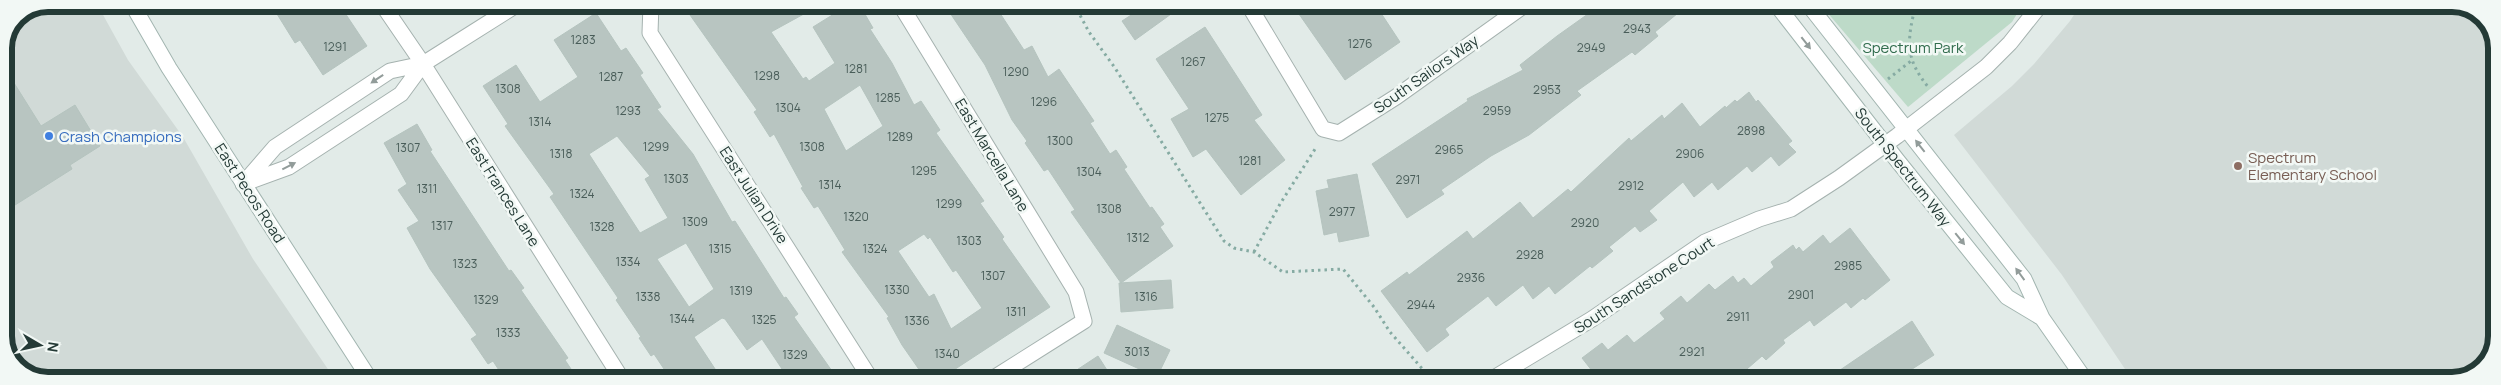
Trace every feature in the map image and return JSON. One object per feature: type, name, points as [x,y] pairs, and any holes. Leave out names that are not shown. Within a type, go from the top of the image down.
[{"type":"street","name":"East Pecos Road","points":[[137,12],[169,68],[364,372]]},
{"type":"street","name":"East Frances Lane","points":[[388,12],[423,64],[617,372]]},
{"type":"street","points":[[243,184],[275,147],[390,71],[423,64],[505,12]]},
{"type":"street","name":"East Julian Drive","points":[[650,12],[650,33],[866,372]]},
{"type":"street","name":"East Marcella Lane","points":[[905,12],[1076,292],[1081,308],[1084,320],[1003,372]]},
{"type":"street","name":"South Sailors Way","points":[[1253,13],[1323,129],[1338,133],[1396,97],[1514,13]]},
{"type":"street","name":"South Spectrum Way","points":[[1784,13],[2024,279],[2042,318],[2080,372]]},
{"type":"street","name":"South Spectrum Way","points":[[1815,13],[2007,297],[2042,318]]},
{"type":"street","points":[[1897,137],[1986,66],[2010,43],[2034,13]]},
{"type":"street","points":[[243,184],[289,166],[401,94],[423,64]]},
{"type":"street","name":"South Sandstone Court","points":[[1504,372],[1592,319],[1705,242],[1759,219],[1791,209],[1897,137]]},
{"type":"lane","points":[[1818,17],[1822,13]]},
{"type":"path","points":[[1079,12],[1089,32],[1115,68],[1224,241],[1234,248],[1254,252],[1283,272],[1342,269],[1374,307],[1390,332],[1425,372]]},
{"type":"path","points":[[1914,13],[1910,29],[1909,54],[1911,61],[1925,83],[1942,101]]},
{"type":"path","points":[[1888,79],[1911,61]]},
{"type":"path","points":[[1254,252],[1280,204],[1317,146]]},
{"type":"shaded area","points":[[48,12],[101,12],[128,60],[183,137],[253,259],[330,372],[44,372],[33,369],[21,360],[13,344],[12,48],[15,35],[23,23],[35,15]]},
{"type":"shaded area","name":"Spectrum Elementary School","points":[[2075,13],[2457,13],[2468,16],[2478,23],[2486,35],[2488,46],[2488,341],[2487,348],[2480,360],[2470,368],[2460,372],[2127,372],[2062,275],[1954,135],[2012,86],[2034,64]]},
{"type":"green space","name":"Spectrum Park","points":[[1827,13],[2018,13],[2012,22],[1908,107]]},
{"type":"building","points":[[280,12],[344,12],[367,46],[323,75],[300,40],[295,43],[277,14]]},
{"type":"building","points":[[694,12],[807,12],[771,32],[803,79],[806,77],[809,81],[835,63],[813,27],[837,12],[864,12],[873,28],[870,29],[892,63],[914,105],[921,101],[940,130],[936,133],[984,201],[980,203],[1004,237],[1002,239],[1050,307],[951,372],[921,372],[902,345],[887,318],[889,317],[842,252],[845,250],[818,206],[814,208],[801,188],[803,187],[774,134],[770,137],[754,112],[757,110],[690,15]],"holes":[[[860,85],[883,126],[846,151],[824,109]],[[924,234],[928,239],[930,237],[953,272],[956,270],[982,308],[951,329],[934,294],[929,297],[898,251]]]},
{"type":"building","points":[[950,12],[999,12],[1024,50],[1032,46],[1048,77],[1059,69],[1094,121],[1090,123],[1110,154],[1116,150],[1127,167],[1124,169],[1150,208],[1152,207],[1164,224],[1160,227],[1173,246],[1121,283],[1071,212],[1075,210],[1048,169],[1044,171],[1025,143],[1027,141],[1012,120],[985,65]]},
{"type":"building","points":[[1135,12],[1173,12],[1135,40],[1122,21]]},
{"type":"building","points":[[596,13],[621,51],[626,48],[643,73],[640,75],[661,107],[657,109],[693,154],[732,222],[735,221],[784,298],[786,297],[798,314],[794,317],[833,372],[784,372],[762,339],[747,350],[725,319],[722,318],[694,337],[717,372],[666,372],[654,354],[651,356],[639,338],[641,337],[616,300],[618,298],[550,197],[554,194],[505,126],[508,124],[483,86],[516,65],[540,102],[578,77],[554,40]],"holes":[[[617,136],[650,176],[645,179],[668,218],[640,233],[589,154]],[[686,243],[714,289],[689,307],[657,259]]]},
{"type":"building","points":[[1298,13],[1381,13],[1400,42],[1345,80]]},
{"type":"building","points":[[1590,13],[1678,13],[1655,32],[1658,36],[1635,55],[1632,52],[1577,91],[1581,95],[1529,135],[1491,156],[1441,190],[1444,194],[1407,218],[1372,164],[1468,101],[1467,99],[1523,70],[1520,65]]},
{"type":"building","points":[[1205,27],[1262,115],[1254,120],[1285,160],[1241,195],[1206,149],[1193,157],[1171,119],[1189,109],[1156,59]]},
{"type":"building","name":"Crash Champions","points":[[12,80],[41,126],[75,105],[100,146],[70,165],[72,169],[13,207]]},
{"type":"building","points":[[1749,92],[1792,141],[1788,144],[1796,152],[1779,166],[1771,156],[1752,172],[1747,166],[1718,190],[1712,182],[1694,197],[1683,182],[1649,211],[1657,220],[1640,232],[1635,226],[1609,247],[1613,251],[1592,268],[1590,266],[1555,294],[1549,286],[1533,299],[1523,285],[1496,306],[1488,296],[1445,329],[1449,335],[1427,352],[1381,291],[1407,272],[1409,275],[1467,231],[1473,239],[1520,202],[1533,218],[1568,189],[1571,192],[1629,138],[1631,141],[1662,115],[1664,119],[1682,103],[1700,127],[1725,106],[1726,108],[1735,100],[1737,102]]},
{"type":"building","points":[[417,124],[432,150],[430,151],[509,271],[511,270],[524,288],[521,290],[568,358],[565,360],[573,372],[500,372],[493,361],[488,364],[471,339],[477,335],[430,269],[407,228],[419,221],[398,190],[407,184],[384,143]]},
{"type":"building","points":[[1357,174],[1369,236],[1339,242],[1337,232],[1324,235],[1316,191],[1329,188],[1327,180]]},
{"type":"building","points":[[1850,228],[1890,280],[1865,300],[1863,298],[1851,308],[1846,302],[1814,326],[1810,320],[1783,340],[1785,343],[1766,360],[1762,356],[1743,372],[1593,372],[1582,358],[1602,343],[1608,350],[1627,335],[1634,343],[1665,319],[1660,313],[1681,296],[1687,303],[1709,284],[1715,290],[1733,276],[1738,283],[1744,278],[1751,286],[1774,267],[1771,262],[1793,245],[1796,250],[1799,247],[1803,252],[1823,235],[1830,244]]},
{"type":"building","points":[[1171,280],[1173,308],[1121,312],[1119,283]]},
{"type":"building","points":[[1912,321],[1934,355],[1908,372],[1837,372]]},
{"type":"building","points":[[1117,325],[1170,350],[1159,372],[1146,372],[1104,353]]},
{"type":"building","points":[[1098,356],[1108,372],[1074,372]]},
{"type":"place","name":"Crash Champions","points":[[49,136]]},
{"type":"place","name":"Spectrum Elementary School","points":[[2238,166]]}]
